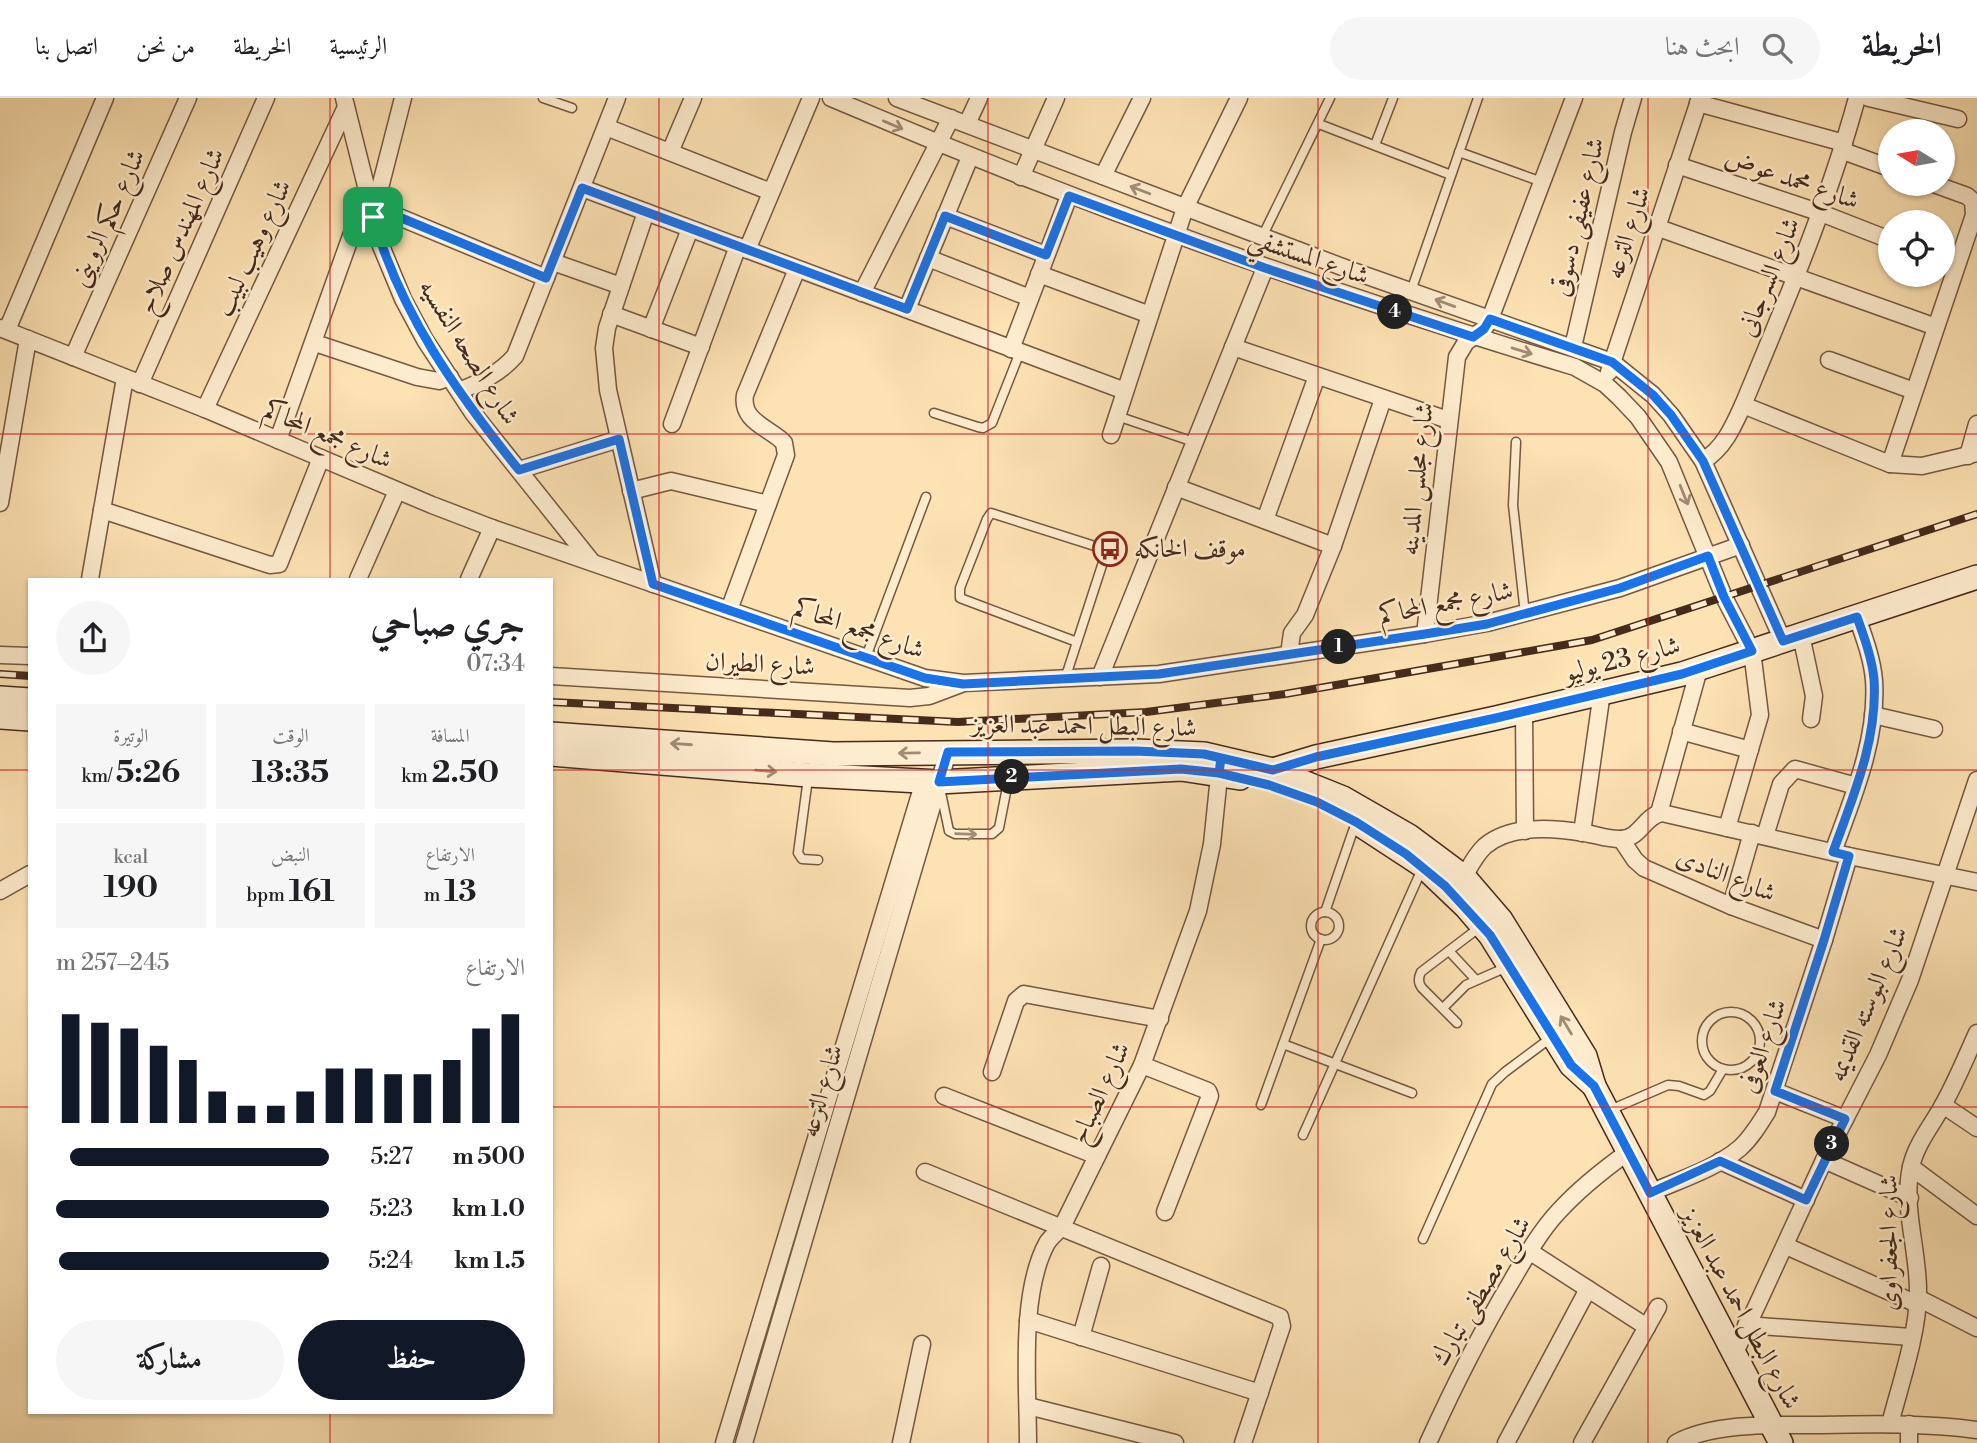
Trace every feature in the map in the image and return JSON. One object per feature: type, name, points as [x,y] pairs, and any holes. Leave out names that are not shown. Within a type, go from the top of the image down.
[{"type":"main road","name":"شارع 23 يوليو","points":[[1273,770],[1316,757],[1699,669],[1977,577]]},
{"type":"main road","points":[[0,698],[28,700]]},
{"type":"main road","points":[[0,717],[28,719]]},
{"type":"main road","name":"شارع البطل احمد عبد العزيز","points":[[553,734],[833,754],[1135,751],[1204,754],[1220,766],[1317,802],[1356,822],[1423,866],[1482,926],[1571,1065],[1594,1086]]},
{"type":"main road","name":"شارع البطل احمد عبد العزيز","points":[[553,754],[808,775],[932,782],[1220,766],[1273,770],[1343,798],[1409,836],[1464,877],[1501,920],[1585,1056],[1594,1086],[1607,1112],[1776,1434]]},
{"type":"street","points":[[3,329],[105,98]]},
{"type":"street","name":"شارع حكم الروينى","points":[[73,357],[188,98]]},
{"type":"street","name":"شارع المهندس صلاح","points":[[90,578],[102,510],[133,381],[266,98]]},
{"type":"street","points":[[403,98],[374,212],[546,278]]},
{"type":"street","points":[[314,343],[417,377],[455,384],[490,378],[504,369],[515,356],[617,98]]},
{"type":"street","points":[[670,152],[693,98]]},
{"type":"street","points":[[672,424],[742,248],[771,192],[811,98]]},
{"type":"street","name":"شارع المستشفي","points":[[831,98],[970,157],[1176,236],[1473,337],[1575,367],[1605,384],[1638,417],[1669,462],[1724,597],[1752,651]]},
{"type":"street","name":"شارع المستشفي","points":[[897,98],[1262,237],[1612,362],[1653,395],[1671,415],[1703,461],[1741,545],[1792,638],[1814,696],[1811,719]]},
{"type":"street","points":[[967,124],[979,98]]},
{"type":"street","points":[[1021,177],[1056,98]]},
{"type":"street","points":[[1103,176],[1142,98]]},
{"type":"street","points":[[1111,435],[1185,208],[1239,98]]},
{"type":"street","points":[[1490,319],[1574,98]]},
{"type":"street","name":"شارع عفيفى دسوقى","points":[[1573,347],[1633,98]]},
{"type":"street","name":"شارع السرجانى","points":[[1703,461],[1715,453],[1730,432],[1743,405],[1821,213],[1844,147],[1857,98]]},
{"type":"street","points":[[1869,98],[1958,119]]},
{"type":"street","name":"شارع الصحه النفسيه","points":[[343,101],[381,246],[403,299],[425,340],[473,413],[594,564]]},
{"type":"street","name":"شارع وهيب لبيب","points":[[205,409],[343,101]]},
{"type":"street","points":[[1699,101],[1844,147],[1878,163]]},
{"type":"street","name":"شارع الترعه","points":[[1605,384],[1699,101]]},
{"type":"street","points":[[862,293],[951,118]]},
{"type":"street","points":[[606,127],[771,192]]},
{"type":"street","points":[[907,309],[970,157]]},
{"type":"street","name":"شارع محمد عوض","points":[[1677,164],[1878,235]]},
{"type":"street","points":[[582,188],[1125,391]]},
{"type":"street","points":[[278,440],[367,191]]},
{"type":"street","points":[[1955,192],[1967,196],[1975,207],[1974,215],[1955,252]]},
{"type":"street","points":[[1016,350],[1030,298],[1069,196]]},
{"type":"street","points":[[646,212],[611,314],[604,348],[604,369],[653,584]]},
{"type":"street","points":[[945,216],[1046,255]]},
{"type":"street","points":[[1656,227],[1936,327]]},
{"type":"street","points":[[651,329],[690,229]]},
{"type":"street","points":[[928,258],[1030,298]]},
{"type":"street","points":[[553,262],[621,286]]},
{"type":"street","points":[[1100,677],[1265,268]]},
{"type":"street","points":[[729,610],[786,455],[786,449],[780,439],[748,415],[744,402],[797,269]]},
{"type":"street","points":[[1039,274],[1150,315]]},
{"type":"street","points":[[1890,464],[1936,327],[1944,287]]},
{"type":"street","points":[[611,314],[701,347]]},
{"type":"street","name":"شارع مجلس المدينه","points":[[1425,634],[1457,357],[1466,342],[1484,329],[1490,319]]},
{"type":"street","name":"شارع مجمع المحاكم","points":[[3,329],[205,409],[397,491],[492,527],[925,678],[963,684],[1159,674],[1487,624],[1620,588],[1741,545]]},
{"type":"street","points":[[0,503],[28,339]]},
{"type":"street","points":[[1233,347],[1448,420]]},
{"type":"street","points":[[1829,360],[1914,391]]},
{"type":"street","points":[[1265,520],[1317,376]]},
{"type":"street","points":[[1289,654],[1292,632],[1305,615],[1333,546],[1383,399]]},
{"type":"street","points":[[1743,405],[1890,464],[1922,466],[1973,455],[1977,424]]},
{"type":"street","points":[[519,470],[619,439]]},
{"type":"street","points":[[102,510],[270,565],[279,564],[321,457]]},
{"type":"street","points":[[631,491],[666,481],[677,482],[768,504]]},
{"type":"street","points":[[1176,486],[1333,546]]},
{"type":"street","points":[[358,578],[397,491]]},
{"type":"street","points":[[469,578],[492,527]]},
{"type":"street","name":"شارع العوفى","points":[[1650,1193],[1720,1161],[1739,1148],[1755,1132],[1775,1091],[1824,940],[1873,716],[1874,677],[1857,617]]},
{"type":"street","points":[[1727,828],[1760,715],[1752,651]]},
{"type":"street","points":[[0,655],[28,656]]},
{"type":"street","points":[[1659,813],[1699,669]]},
{"type":"street","name":"شارع الطيران","points":[[553,676],[910,698],[929,696],[963,684]]},
{"type":"street","points":[[1582,832],[1602,692]]},
{"type":"street","points":[[1524,711],[1525,831]]},
{"type":"street","points":[[1873,716],[1934,729]]},
{"type":"street","points":[[1681,731],[1750,750]]},
{"type":"street","name":"شارع الترعه","points":[[724,1443],[932,782],[948,752]]},
{"type":"street","name":"شارع الصباح","points":[[1028,1443],[1028,1320],[1039,1263],[1048,1241],[1062,1227],[1142,1065],[1160,1019],[1198,911],[1212,844],[1220,766]]},
{"type":"street","points":[[1731,906],[1781,784],[1795,769],[1856,786]]},
{"type":"street","name":"شارع البوسته القديمه","points":[[1734,1355],[1824,1160],[1878,1055],[1910,980],[1977,780]]},
{"type":"street","name":"شارع الترعه","points":[[744,1443],[932,782]]},
{"type":"street","points":[[1464,877],[1484,847],[1503,836],[1525,831],[1554,830],[1621,839],[1635,834],[1652,816],[1659,813],[1977,882]]},
{"type":"street","name":"شارع النادى","points":[[1621,839],[1634,860],[1644,868],[1731,906],[1824,940]]},
{"type":"street","points":[[0,891],[28,875]]},
{"type":"street","points":[[992,1072],[1016,1001],[1024,993],[1160,1019]]},
{"type":"street","name":"شارع الجعفراوى","points":[[1890,1424],[1912,1337],[1918,1301],[1918,1272],[1909,1198],[1911,1167],[1916,1151],[1972,1057],[1977,1033]]},
{"type":"street","points":[[1142,1065],[1208,1091],[1210,1096],[1165,1212]]},
{"type":"street","points":[[1775,1091],[1845,1119]]},
{"type":"street","points":[[944,1096],[1097,1156]]},
{"type":"street","points":[[1943,1105],[1977,1128]]},
{"type":"street","name":"شارع مصطفى تبارك","points":[[1428,1443],[1452,1389],[1529,1251],[1557,1213],[1582,1188],[1628,1152]]},
{"type":"street","points":[[1824,1160],[1909,1198]]},
{"type":"street","points":[[1720,1161],[1806,1200]]},
{"type":"street","points":[[1911,1167],[1977,1216]]},
{"type":"street","points":[[925,1172],[1280,1317],[1282,1326],[1243,1443]]},
{"type":"street","points":[[1786,1245],[1977,1328]]},
{"type":"street","points":[[1529,1251],[1647,1327]]},
{"type":"street","points":[[1081,1337],[1101,1266]]},
{"type":"street","points":[[1507,1443],[1588,1289]]},
{"type":"street","points":[[1582,1443],[1658,1307]]},
{"type":"street","points":[[1028,1320],[1260,1393]]},
{"type":"street","points":[[1746,1325],[1912,1337]]},
{"type":"street","points":[[901,1443],[922,1344]]},
{"type":"street","points":[[1028,1406],[1175,1443]]},
{"type":"street","points":[[1676,1443],[1712,1430],[1776,1434],[1890,1424],[1977,1430]]},
{"type":"street","points":[[1909,1424],[1909,1443]]},
{"type":"lane","points":[[543,98],[572,108]]},
{"type":"lane","points":[[1262,237],[1330,98]]},
{"type":"lane","points":[[1375,145],[1393,98]]},
{"type":"lane","points":[[1411,291],[1478,98]]},
{"type":"lane","points":[[1319,124],[1451,174]]},
{"type":"lane","points":[[1459,152],[1542,182]]},
{"type":"lane","points":[[934,414],[983,428],[992,423],[1016,350]]},
{"type":"lane","points":[[1117,416],[1194,442]]},
{"type":"lane","points":[[1516,442],[1513,505],[1525,614]]},
{"type":"lane","points":[[866,657],[926,497]]},
{"type":"lane","points":[[1065,680],[1106,557],[1104,550],[991,513],[986,519],[960,588],[960,598],[1077,642]]},
{"type":"lane","points":[[808,775],[798,853],[802,859],[818,860]]},
{"type":"lane","points":[[932,782],[949,831],[955,834],[992,834],[999,828],[1009,778]]},
{"type":"lane","points":[[1325,912],[1356,822]]},
{"type":"lane","points":[[1303,1135],[1423,866]]},
{"type":"lane","points":[[1325,912],[1330,913],[1338,920],[1338,931],[1331,939],[1321,939],[1316,936],[1312,927],[1315,917],[1325,912]]},
{"type":"lane","points":[[1457,1023],[1422,988],[1419,980],[1421,972],[1482,926]]},
{"type":"lane","points":[[1261,1105],[1321,939]]},
{"type":"lane","points":[[1449,951],[1476,980]]},
{"type":"lane","points":[[1443,1008],[1457,992],[1476,980],[1510,966]]},
{"type":"lane","points":[[1719,1014],[1743,1014],[1755,1024],[1760,1047],[1757,1055],[1746,1067],[1738,1070],[1723,1069],[1709,1061],[1702,1047],[1707,1024],[1719,1014]]},
{"type":"lane","points":[[1423,1239],[1492,1084],[1553,1037]]},
{"type":"lane","points":[[1283,1044],[1412,1093]]},
{"type":"lane","points":[[1607,1112],[1668,1085],[1704,1095],[1710,1091],[1723,1069]]},
{"type":"railway","points":[[553,702],[958,722],[1146,712],[1285,694],[1592,640],[1977,514]]},
{"type":"railway","points":[[0,674],[28,676]]},
{"type":"place","name":"موقف الخانكه","points":[[1110,549]]},
{"type":"route","points":[[373,217],[375,207],[546,278],[582,188],[907,309],[945,216],[1046,255],[1069,196],[1265,268],[1473,337],[1484,329],[1490,319],[1612,362],[1653,395],[1671,415],[1703,461],[1783,641],[1857,617],[1870,657],[1875,698],[1870,737],[1864,765],[1833,852],[1849,856],[1775,1091],[1845,1119],[1806,1200],[1720,1161],[1650,1193],[1594,1086],[1581,1077],[1562,1052],[1490,935],[1466,907],[1423,866],[1356,822],[1317,802],[1269,785],[1219,773],[1221,758],[1204,754],[1135,751],[948,752],[939,782],[1181,769],[1219,773],[1221,758],[1273,770],[1316,757],[1682,674],[1752,651],[1724,597],[1708,556],[1620,588],[1487,624],[1425,634],[1159,674],[963,684],[925,678],[653,584],[619,439],[519,470],[473,413],[425,340],[403,299],[381,246],[373,217]]}]
